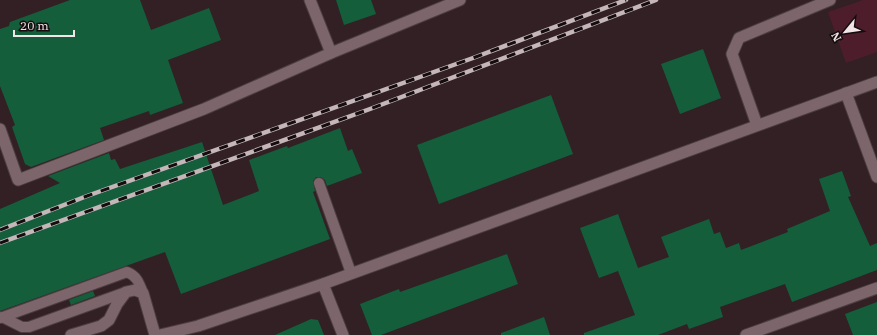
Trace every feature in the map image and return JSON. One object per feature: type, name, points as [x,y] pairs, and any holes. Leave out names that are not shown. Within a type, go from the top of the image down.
[{"type":"street","points":[[310,0],[331,53]]},
{"type":"street","points":[[0,129],[18,180],[204,109],[331,53],[460,0]]},
{"type":"street","points":[[757,125],[732,54],[739,38],[830,0]]},
{"type":"street","points":[[160,335],[198,326],[323,284],[877,82]]},
{"type":"street","points":[[846,93],[877,177]]},
{"type":"street","points":[[323,284],[342,335]]},
{"type":"street","points":[[746,335],[877,288]]},
{"type":"street","points":[[71,335],[102,326],[109,320],[126,292],[135,290],[143,293],[155,335]]},
{"type":"lane","points":[[319,183],[351,273]]},
{"type":"lane","points":[[1,317],[127,272],[133,274],[137,279],[143,293]]},
{"type":"lane","points":[[1,317],[22,327],[29,327],[126,292]]},
{"type":"shaded area","points":[[863,0],[877,0],[877,52],[846,63],[828,12]]},
{"type":"building","points":[[70,0],[140,0],[151,30],[209,8],[221,40],[168,60],[183,103],[150,115],[149,111],[100,128],[104,140],[31,167],[25,164],[12,127],[15,125],[0,86],[0,29],[9,26],[10,22]]},
{"type":"building","points":[[336,0],[371,0],[376,14],[344,25]]},
{"type":"building","points":[[703,49],[721,98],[680,114],[661,64]]},
{"type":"building","points":[[551,95],[573,154],[439,204],[417,145]]},
{"type":"building","points":[[340,128],[348,151],[352,149],[362,173],[327,186],[325,180],[321,177],[316,177],[313,181],[315,191],[313,192],[330,239],[181,294],[165,252],[0,311],[0,209],[60,183],[48,176],[109,153],[111,160],[115,159],[120,169],[202,142],[223,205],[259,191],[249,160],[287,146],[288,148]]},
{"type":"building","points":[[842,171],[851,196],[848,197],[870,246],[877,243],[877,270],[792,302],[785,284],[720,307],[723,317],[689,329],[687,324],[658,335],[584,335],[584,333],[635,315],[618,271],[599,278],[580,228],[618,214],[638,268],[669,257],[661,237],[709,219],[714,234],[720,232],[726,248],[739,243],[741,250],[788,232],[787,229],[830,211],[819,179]]},
{"type":"building","points":[[507,254],[518,284],[381,335],[372,335],[360,304],[399,289],[400,292]]},
{"type":"building","points":[[93,291],[95,296],[71,305],[69,300]]},
{"type":"building","points":[[877,302],[877,335],[853,335],[845,314]]},
{"type":"building","points":[[544,317],[550,335],[501,335],[501,333]]},
{"type":"building","points":[[311,319],[318,320],[324,335],[275,335]]},
{"type":"railway","points":[[0,230],[87,196],[473,58],[626,0]]},
{"type":"railway","points":[[0,243],[370,109],[656,0]]}]
